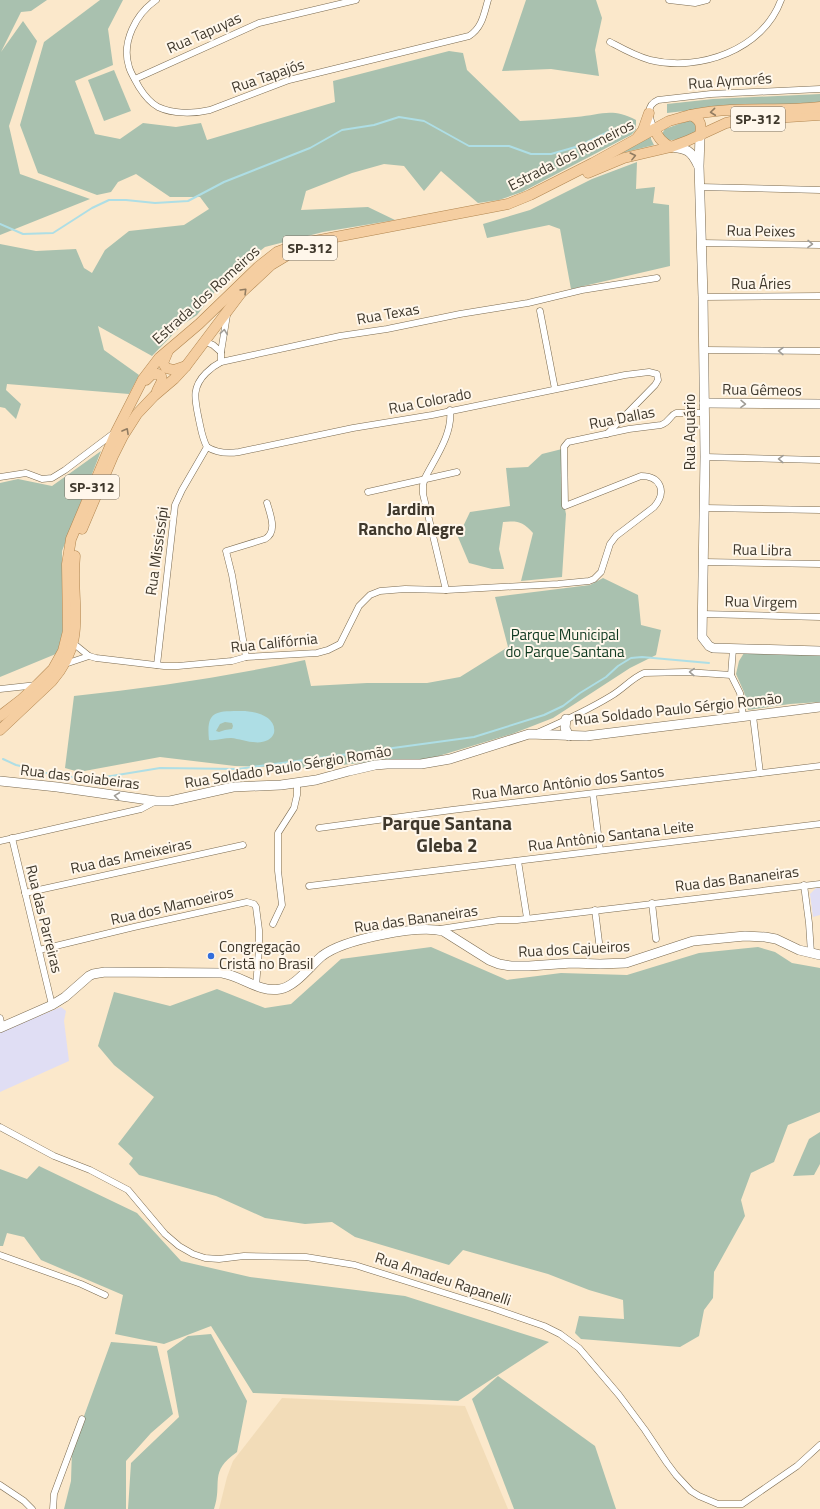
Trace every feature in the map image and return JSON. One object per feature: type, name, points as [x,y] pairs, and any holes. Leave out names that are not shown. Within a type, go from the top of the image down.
[{"type":"main road","name":"Estrada dos Romeiros","points":[[0,716],[38,684],[59,660],[66,641],[69,621],[67,564],[71,539],[116,432],[139,388],[154,363],[199,324],[267,259],[288,248],[311,241],[508,204],[530,195],[669,121],[690,115],[727,110],[768,110],[820,107]]},
{"type":"main road","points":[[635,140],[643,130],[649,113]]},
{"type":"main road","points":[[690,115],[697,118],[700,122],[700,136]]},
{"type":"main road","name":"Estrada dos Romeiros","points":[[0,730],[52,681],[65,664],[73,643],[76,621],[74,564],[78,540],[123,436],[137,414],[154,396],[174,379],[206,342],[241,293],[271,265],[291,254],[312,248],[501,213],[533,201],[613,162],[671,147],[700,136],[719,125],[733,121],[820,115]]},
{"type":"main road","points":[[654,129],[664,144],[671,147]]},
{"type":"main road","points":[[169,349],[163,363],[166,368],[174,370],[186,366]]},
{"type":"main road","points":[[139,388],[152,374],[158,374],[161,376],[162,381],[154,396]]},
{"type":"street","name":"Rua Tapajós","points":[[156,0],[147,7],[140,16],[130,35],[128,59],[129,68],[145,96],[157,106],[175,112],[201,112],[224,106],[273,85],[289,80],[469,36],[474,33],[480,25],[488,0]]},
{"type":"street","name":"Rua Tapuyas","points":[[135,79],[259,23],[356,0]]},
{"type":"street","points":[[669,0],[695,3],[707,0]]},
{"type":"street","points":[[610,42],[636,56],[651,60],[677,63],[702,61],[736,50],[749,40],[770,22],[781,0]]},
{"type":"street","name":"Rua Aymorés","points":[[649,113],[653,102],[661,99],[711,94],[820,89]]},
{"type":"street","points":[[649,113],[656,119],[669,121]]},
{"type":"street","points":[[649,113],[654,129]]},
{"type":"street","name":"Rua Aquário","points":[[700,136],[699,166],[704,350],[702,614],[704,641],[713,648],[820,651]]},
{"type":"street","points":[[671,147],[691,152],[699,166]]},
{"type":"street","points":[[700,187],[820,190]]},
{"type":"street","name":"Rua Peixes","points":[[701,243],[820,245]]},
{"type":"street","name":"Rua Texas","points":[[207,447],[204,442],[199,423],[195,402],[195,390],[197,383],[214,366],[222,362],[340,336],[387,329],[460,314],[528,303],[582,290],[657,278]]},
{"type":"street","name":"Rua Áries","points":[[703,297],[820,296]]},
{"type":"street","points":[[222,362],[227,311]]},
{"type":"street","points":[[540,311],[556,389]]},
{"type":"street","points":[[206,342],[214,345],[222,352]]},
{"type":"street","points":[[704,350],[820,351]]},
{"type":"street","name":"Rua Colorado","points":[[207,447],[223,453],[239,452],[353,428],[632,374],[649,372],[655,373],[658,376],[658,380],[655,385],[607,434]]},
{"type":"street","name":"Rua Gêmeos","points":[[704,408],[820,404]]},
{"type":"street","name":"Rua Dallas","points":[[598,576],[601,572],[610,544],[616,536],[659,502],[661,496],[660,485],[653,477],[641,476],[565,506],[564,448],[566,444],[568,442],[607,434],[661,425],[668,422],[672,414],[704,408]]},
{"type":"street","points":[[446,590],[423,485],[425,478],[447,435],[451,420],[450,410]]},
{"type":"street","points":[[0,476],[26,473],[42,479],[52,478],[116,432]]},
{"type":"street","name":"Rua Mississípi","points":[[157,665],[176,505],[182,490],[207,447]]},
{"type":"street","points":[[704,457],[820,460]]},
{"type":"street","points":[[368,492],[425,478],[458,472]]},
{"type":"street","points":[[246,658],[232,575],[226,551],[265,539],[270,536],[272,526],[267,503]]},
{"type":"street","points":[[704,508],[820,510]]},
{"type":"street","name":"Rua Libra","points":[[703,562],[820,564]]},
{"type":"street","name":"Rua Califórnia","points":[[73,643],[89,656],[96,658],[178,666],[317,652],[328,650],[340,644],[360,606],[370,594],[405,589],[446,590],[568,583],[589,581],[598,576]]},
{"type":"street","name":"Rua Virgem","points":[[702,614],[820,616]]},
{"type":"street","points":[[733,649],[731,675],[740,693],[743,717]]},
{"type":"street","name":"Rua Califórnia","points":[[65,664],[89,656]]},
{"type":"street","points":[[535,734],[612,695],[638,676],[644,674],[686,672],[731,675]]},
{"type":"street","points":[[0,689],[38,684]]},
{"type":"street","name":"Rua Soldado Paulo Sérgio Romão","points":[[0,841],[141,809],[156,801],[170,801],[233,787],[281,786],[316,780],[349,770],[375,765],[421,764],[450,760],[529,734],[586,736],[820,707]]},
{"type":"street","points":[[753,716],[760,773]]},
{"type":"street","points":[[566,719],[565,728],[569,736]]},
{"type":"street","name":"Rua Marco Antônio dos Santos","points":[[318,828],[460,809],[820,766]]},
{"type":"street","name":"Rua das Goiabeiras","points":[[0,781],[156,801]]},
{"type":"street","points":[[273,924],[282,905],[278,871],[278,833],[294,808],[297,795],[297,783]]},
{"type":"street","points":[[593,794],[600,850]]},
{"type":"street","points":[[135,798],[141,809]]},
{"type":"street","name":"Rua Antônio Santana Leite","points":[[309,886],[820,824]]},
{"type":"street","name":"Rua das Parreiras","points":[[12,838],[52,1005]]},
{"type":"street","name":"Rua das Ameixeiras","points":[[25,893],[243,845]]},
{"type":"street","points":[[518,861],[527,918]]},
{"type":"street","name":"Rua das Bananeiras","points":[[1,1028],[52,1005],[65,997],[89,976],[99,972],[222,973],[234,976],[256,986],[272,990],[286,988],[322,956],[343,944],[415,930],[436,930],[499,920],[820,884]]},
{"type":"street","points":[[804,885],[809,923],[816,954]]},
{"type":"street","name":"Rua dos Mamoeiros","points":[[39,950],[247,902],[254,904],[256,907],[259,930],[256,986]]},
{"type":"street","points":[[652,903],[656,939]]},
{"type":"street","points":[[595,910],[600,950]]},
{"type":"street","name":"Rua dos Cajueiros","points":[[436,930],[443,931],[489,960],[499,964],[518,966],[572,963],[626,963],[693,941],[745,936],[776,939],[799,950],[816,954]]},
{"type":"street","points":[[0,1018],[1,1028]]},
{"type":"street","name":"Rua Amadeu Rapanelli","points":[[0,1127],[54,1156],[90,1170],[128,1190],[165,1234],[179,1246],[193,1254],[205,1258],[219,1259],[244,1256],[306,1258],[355,1265],[492,1308],[544,1326],[560,1334],[579,1348],[619,1395],[645,1430],[666,1463],[691,1491],[718,1504],[742,1504]]},
{"type":"street","points":[[0,1255],[81,1284],[105,1296]]},
{"type":"street","points":[[52,1509],[54,1494],[82,1419]]},
{"type":"street","points":[[747,1509],[742,1504],[797,1466],[820,1445]]},
{"type":"street","points":[[0,1485],[24,1501],[32,1509]]},
{"type":"shaded area","points":[[225,711],[258,713],[272,722],[274,733],[271,738],[264,742],[250,742],[231,738],[209,740],[209,723],[214,715]],"holes":[[[225,722],[232,723],[232,729],[219,732],[216,731],[220,724]]]},
{"type":"shaded area","points":[[816,888],[820,888],[820,915],[813,917],[810,894]]},
{"type":"shaded area","points":[[61,1007],[66,1011],[64,1021],[69,1061],[0,1092],[0,1032]]},
{"type":"shaded area","points":[[282,1398],[465,1406],[508,1509],[219,1509],[227,1477],[233,1461]]},
{"type":"green space","points":[[0,0],[47,0],[31,11],[21,12],[1,52],[23,21],[37,41],[9,126],[20,174],[90,199],[0,235]]},
{"type":"green space","points":[[100,0],[123,0],[108,29],[113,65],[75,81],[95,134],[120,139],[143,123],[176,127],[201,123],[207,140],[335,102],[333,81],[449,51],[463,53],[467,70],[520,121],[613,113],[627,116],[636,120],[636,130],[631,135],[522,192],[499,200],[478,203],[441,171],[424,191],[404,166],[384,164],[352,173],[306,191],[301,210],[368,207],[395,220],[323,232],[265,247],[224,280],[197,315],[182,325],[152,356],[98,326],[104,350],[139,375],[129,394],[7,384],[6,390],[21,404],[16,419],[5,408],[0,407],[0,244],[36,251],[76,249],[84,268],[92,273],[105,250],[129,231],[184,225],[209,209],[200,197],[170,197],[136,174],[118,182],[111,192],[97,195],[38,173],[20,125],[44,42]]},
{"type":"green space","points":[[526,0],[596,0],[602,18],[595,50],[599,76],[551,69],[502,71]]},
{"type":"green space","points":[[114,70],[131,111],[104,121],[88,80]]},
{"type":"green space","points":[[820,94],[820,104],[702,109],[667,113],[667,104],[713,99]]},
{"type":"green space","points":[[687,121],[693,121],[696,123],[696,131],[681,138],[673,140],[665,139],[663,132],[665,129]]},
{"type":"green space","points":[[651,135],[654,145],[618,154]]},
{"type":"green space","points":[[637,162],[636,189],[655,187],[653,203],[669,205],[670,266],[571,289],[560,229],[549,225],[487,238],[483,224],[530,210],[592,179]]},
{"type":"green space","points":[[562,449],[563,500],[566,514],[562,577],[521,581],[533,533],[523,524],[516,522],[503,522],[499,549],[504,569],[492,569],[469,563],[458,537],[470,512],[510,506],[506,468],[528,467],[542,454]]},
{"type":"green space","points":[[101,451],[62,551],[63,651],[0,677],[0,483],[18,479],[52,486]]},
{"type":"green space","name":"Parque Municipal do Parque Santana","points":[[603,578],[638,595],[641,625],[661,630],[656,655],[630,668],[553,718],[512,734],[422,761],[371,762],[312,768],[235,766],[160,757],[79,772],[65,768],[74,696],[190,681],[305,660],[311,686],[367,683],[427,683],[460,677],[508,647],[495,597],[590,585]]},
{"type":"green space","points":[[744,653],[820,655],[820,702],[790,704],[748,710],[744,692],[736,674],[739,661]]},
{"type":"green space","points":[[431,947],[507,980],[561,973],[627,975],[699,953],[758,947],[775,952],[792,963],[820,968],[820,1112],[788,1125],[774,1162],[751,1173],[741,1200],[745,1216],[714,1272],[713,1298],[704,1310],[699,1336],[680,1347],[581,1339],[575,1333],[579,1316],[624,1319],[623,1300],[589,1290],[548,1274],[463,1250],[449,1265],[355,1237],[332,1222],[305,1224],[265,1218],[216,1196],[139,1175],[129,1164],[133,1158],[118,1144],[154,1097],[114,1065],[98,1046],[114,992],[170,1006],[217,989],[265,1008],[291,1004],[341,959]]},
{"type":"green space","points":[[820,1132],[820,1164],[814,1175],[793,1176],[809,1139]]},
{"type":"green space","points":[[39,1166],[137,1213],[181,1261],[250,1277],[405,1296],[549,1342],[458,1401],[253,1393],[211,1326],[164,1344],[115,1334],[123,1295],[41,1260],[24,1237],[7,1233],[3,1246],[0,1246],[0,1169],[27,1179]]},
{"type":"green space","points":[[211,1334],[247,1401],[237,1452],[228,1459],[219,1472],[214,1509],[128,1509],[131,1463],[179,1417],[167,1351],[188,1336]]},
{"type":"green space","points":[[111,1342],[157,1346],[173,1414],[151,1433],[126,1461],[126,1509],[64,1509],[71,1481],[72,1449]]},
{"type":"green space","points":[[498,1376],[595,1446],[616,1509],[514,1509],[472,1399]]},
{"type":"waterway","points":[[0,224],[23,234],[53,233],[92,208],[109,200],[155,203],[188,201],[224,182],[310,148],[342,130],[374,125],[399,117],[424,121],[469,146],[509,146],[531,154],[551,154],[579,146],[612,130],[631,127]]},
{"type":"waterway","points":[[3,759],[16,765],[46,773],[61,774],[78,779],[93,779],[160,768],[238,769],[474,737],[544,715],[563,706],[631,658],[642,657],[709,663]]},
{"type":"place","name":"Congregação Cristã no Brasil","points":[[211,956]]},
{"type":"district","name":"Jardim Rancho Alegre","points":[[411,519]]},
{"type":"district","name":"Parque Santana Gleba 2","points":[[447,834]]}]
